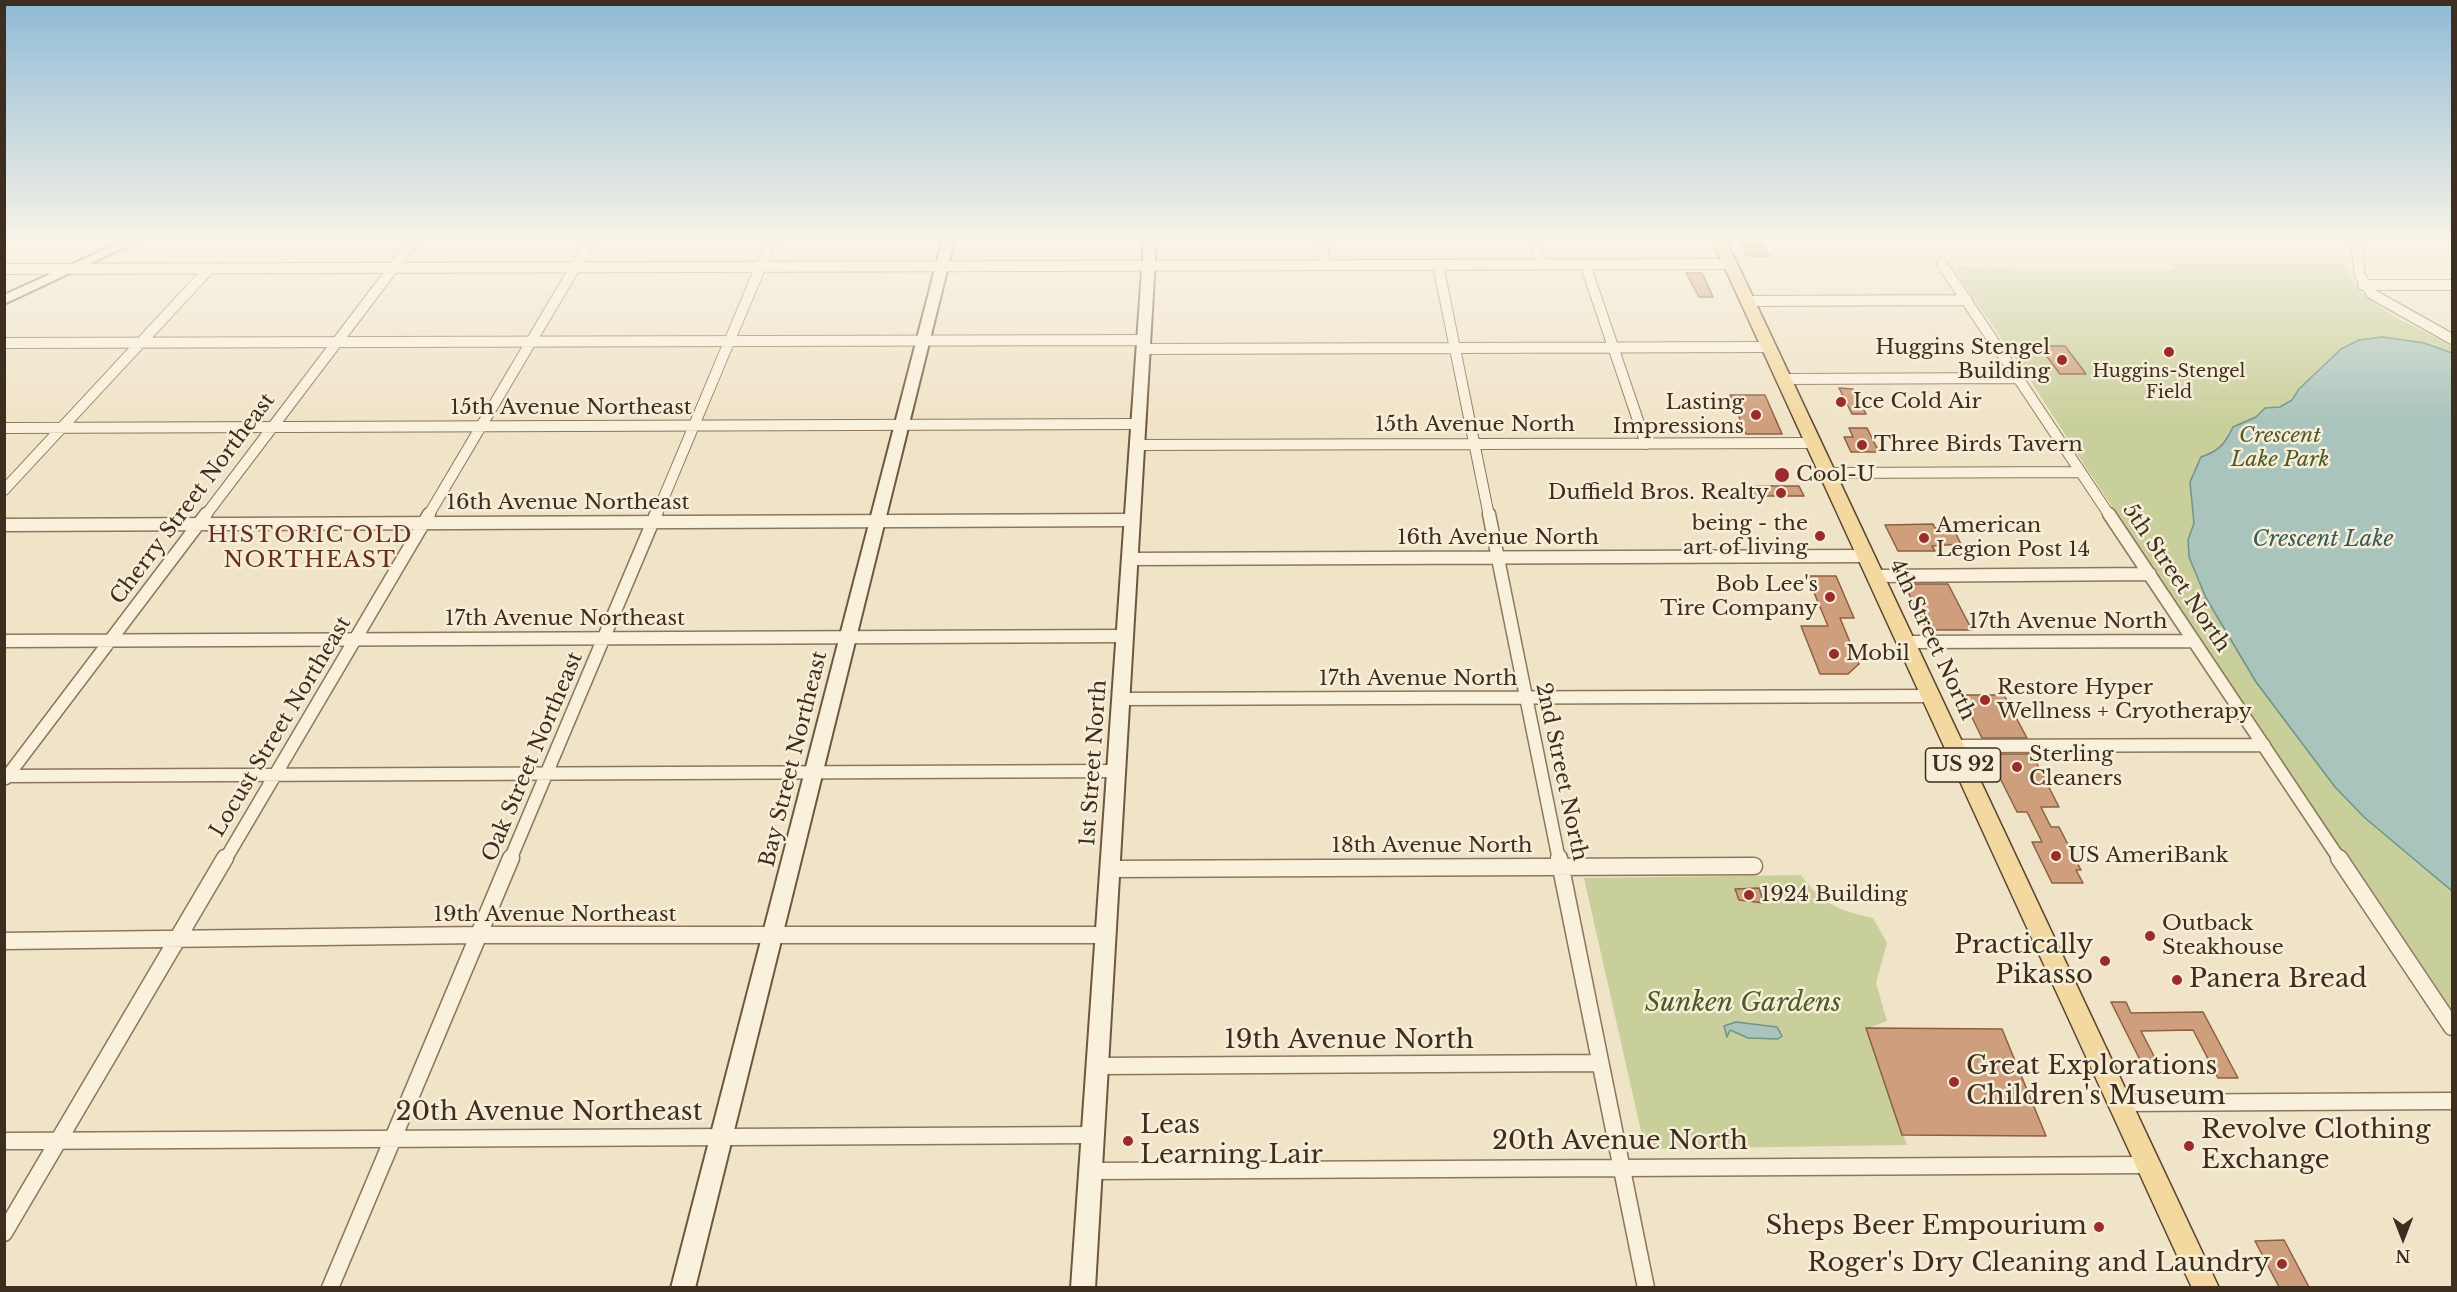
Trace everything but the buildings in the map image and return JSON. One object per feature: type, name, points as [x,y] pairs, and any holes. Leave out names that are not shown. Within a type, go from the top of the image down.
[{"type":"main road","name":"4th Street North","points":[[1749,302],[2206,1287]]},
{"type":"street","points":[[4,490],[178,302]]},
{"type":"street","name":"Cherry Street Northeast","points":[[6,777],[367,302]]},
{"type":"street","name":"Locust Street Northeast","points":[[4,1233],[554,302]]},
{"type":"street","name":"Oak Street Northeast","points":[[330,1287],[745,302]]},
{"type":"street","name":"Bay Street Northeast","points":[[683,1287],[933,302]]},
{"type":"street","name":"1st Street North","points":[[1083,1287],[1146,302]]},
{"type":"street","name":"2nd Street North","points":[[1446,302],[1646,1287]]},
{"type":"street","points":[[1598,302],[1646,444]]},
{"type":"street","name":"5th Street North","points":[[1968,302],[2452,1027]]},
{"type":"street","points":[[2382,302],[2452,339]]},
{"type":"street","points":[[4,343],[923,340],[1455,348],[1769,347]]},
{"type":"street","points":[[1784,379],[2019,378]]},
{"type":"street","name":"15th Avenue Northeast","points":[[4,428],[1138,424]]},
{"type":"street","name":"15th Avenue North","points":[[1137,445],[1814,443]]},
{"type":"street","points":[[1827,473],[2081,472]]},
{"type":"street","name":"16th Avenue Northeast","points":[[4,525],[1132,520]]},
{"type":"street","name":"16th Avenue North","points":[[1130,559],[1866,556]]},
{"type":"street","points":[[1875,576],[2150,574]]},
{"type":"street","name":"17th Avenue Northeast","points":[[4,641],[1125,636]]},
{"type":"street","name":"17th Avenue North","points":[[1906,642],[2194,641]]},
{"type":"street","name":"17th Avenue North","points":[[1121,699],[1931,696]]},
{"type":"street","points":[[1954,746],[2264,745]]},
{"type":"street","points":[[6,777],[1116,771]]},
{"type":"street","name":"18th Avenue North","points":[[1110,869],[1754,866]]},
{"type":"street","name":"19th Avenue Northeast","points":[[4,941],[479,935],[1106,935]]},
{"type":"street","name":"19th Avenue North","points":[[1098,1066],[1600,1063]]},
{"type":"street","points":[[2120,1103],[2452,1101]]},
{"type":"street","name":"20th Avenue Northeast","points":[[4,1141],[1093,1136]]},
{"type":"street","name":"20th Avenue North","points":[[1091,1171],[2149,1165]]},
{"type":"green space","name":"Crescent Lake Park","points":[[1976,302],[2374,302],[2405,322],[2452,346],[2452,1016],[2087,469],[2027,375]]},
{"type":"green space","name":"Sunken Gardens","points":[[1801,875],[1816,893],[1832,904],[1841,909],[1873,918],[1887,943],[1876,983],[1887,1021],[1867,1029],[1907,1145],[1645,1149],[1584,878]]},
{"type":"water","name":"Crescent Lake","points":[[2382,337],[2424,343],[2452,353],[2452,891],[2365,818],[2335,787],[2256,682],[2206,598],[2189,557],[2188,540],[2194,523],[2190,482],[2201,457],[2221,446],[2233,427],[2256,417],[2265,408],[2280,407],[2292,400],[2299,389],[2341,349],[2359,340]]},
{"type":"water","points":[[1736,1022],[1777,1027],[1782,1036],[1778,1039],[1748,1038],[1730,1030],[1727,1037],[1724,1026]]},
{"type":"place","name":"Huggins-Stengel Field","points":[[2169,352]]},
{"type":"place","name":"Huggins Stengel Building","points":[[2062,360]]},
{"type":"place","name":"Ice Cold Air","points":[[1841,402]]},
{"type":"place","name":"Lasting Impressions","points":[[1756,415]]},
{"type":"place","name":"Three Birds Tavern","points":[[1862,445]]},
{"type":"place","name":"Cool-U","points":[[1782,475]]},
{"type":"place","name":"Duffield Bros. Realty","points":[[1781,493]]},
{"type":"place","name":"being - the art of living","points":[[1820,536]]},
{"type":"place","name":"American Legion Post 14","points":[[1924,538]]},
{"type":"place","name":"Bob Lee's Tire Company","points":[[1830,597]]},
{"type":"place","name":"Mobil","points":[[1834,654]]},
{"type":"place","name":"Restore Hyper Wellness + Cryotherapy","points":[[1985,700]]},
{"type":"place","name":"Sterling Cleaners","points":[[2017,767]]},
{"type":"place","name":"US AmeriBank","points":[[2056,856]]},
{"type":"place","name":"1924 Building","points":[[1749,895]]},
{"type":"place","name":"Outback Steakhouse","points":[[2150,936]]},
{"type":"place","name":"Practically Pikasso","points":[[2105,961]]},
{"type":"place","name":"Panera Bread","points":[[2177,980]]},
{"type":"place","name":"Great Explorations Children's Museum","points":[[1954,1082]]},
{"type":"place","name":"Leas Learning Lair","points":[[1128,1141]]},
{"type":"place","name":"Revolve Clothing Exchange","points":[[2189,1146]]},
{"type":"place","name":"Sheps Beer Empourium","points":[[2099,1227]]},
{"type":"place","name":"Roger's Dry Cleaning and Laundry","points":[[2282,1264]]},
{"type":"district","name":"HISTORIC OLD NORTHEAST","points":[[310,548]]}]
